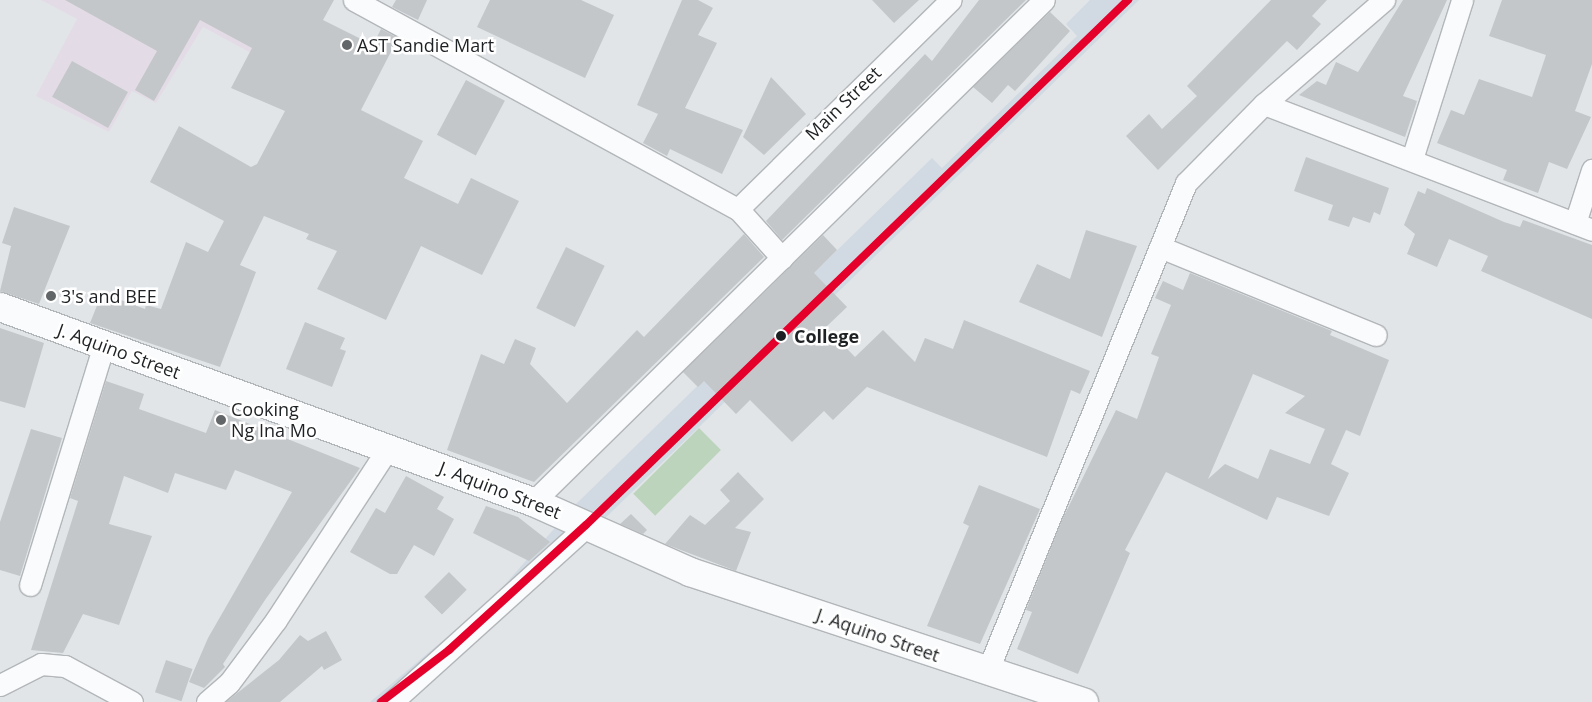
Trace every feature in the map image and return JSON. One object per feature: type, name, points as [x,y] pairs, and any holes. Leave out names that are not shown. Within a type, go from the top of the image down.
[{"type":"street","points":[[354,0],[738,209],[782,258]]},
{"type":"street","points":[[534,502],[1044,0]]},
{"type":"street","points":[[987,672],[1186,183],[1264,104],[1384,0]]},
{"type":"street","points":[[1412,159],[1462,0]]},
{"type":"street","name":"Main Street","points":[[738,209],[948,1]]},
{"type":"street","points":[[1264,104],[1412,159],[1584,227],[1592,170]]},
{"type":"street","points":[[1160,246],[1376,335]]},
{"type":"street","name":"J. Aquino Street","points":[[0,307],[103,347],[534,502],[690,572],[987,672],[1084,702]]},
{"type":"street","points":[[30,585],[103,347]]},
{"type":"street","points":[[207,702],[229,683],[276,620],[388,448]]},
{"type":"street","points":[[392,702],[588,526]]},
{"type":"street","points":[[0,684],[41,664],[65,666],[132,702]]},
{"type":"shaded area","points":[[41,0],[280,0],[251,53],[203,27],[156,103],[132,91],[109,132],[36,96],[77,19]]},
{"type":"shaded area","points":[[1090,0],[1139,0],[597,526],[397,702],[370,702],[492,599],[576,504],[932,158],[942,168],[1077,36],[1066,24]]},
{"type":"green space","points":[[699,428],[721,450],[655,516],[633,494]]},
{"type":"building","points":[[65,0],[334,0],[323,20],[373,45],[381,29],[398,38],[361,110],[423,141],[404,178],[458,204],[471,178],[519,201],[482,275],[421,246],[386,320],[317,289],[337,251],[306,239],[309,234],[264,216],[240,265],[256,272],[220,367],[90,323],[102,293],[145,309],[146,305],[161,309],[186,242],[208,252],[224,221],[150,182],[179,126],[251,167],[257,164],[285,111],[231,88],[252,48],[200,20],[154,101],[135,90],[157,51]]},
{"type":"building","points":[[396,0],[427,0],[418,20],[392,7]]},
{"type":"building","points":[[490,0],[581,0],[614,15],[585,78],[477,27]]},
{"type":"building","points":[[682,0],[698,0],[713,8],[698,35],[717,43],[685,108],[743,130],[722,174],[670,149],[667,156],[643,143],[658,114],[637,105]]},
{"type":"building","points":[[872,0],[919,0],[894,23]]},
{"type":"building","points":[[979,0],[1026,0],[782,240],[766,221],[925,54],[932,61]]},
{"type":"building","points":[[1271,0],[1327,0],[1312,16],[1321,24],[1297,50],[1287,41],[1158,170],[1126,136],[1149,114],[1162,129],[1197,96],[1187,86]]},
{"type":"building","points":[[1403,0],[1447,0],[1403,96],[1417,101],[1405,137],[1299,95],[1317,81],[1326,85],[1336,62],[1358,72]]},
{"type":"building","points":[[1502,0],[1592,0],[1592,64],[1575,111],[1591,117],[1567,169],[1549,162],[1538,193],[1503,180],[1507,170],[1437,143],[1451,110],[1464,115],[1479,79],[1532,97],[1546,55],[1489,36]]},
{"type":"building","points":[[1050,12],[1070,31],[1015,91],[1008,85],[992,103],[973,87]]},
{"type":"building","points":[[72,61],[128,92],[108,128],[52,97]]},
{"type":"building","points":[[771,77],[806,114],[764,155],[743,137]]},
{"type":"building","points":[[466,80],[505,101],[476,155],[437,135]]},
{"type":"building","points":[[1306,157],[1389,188],[1380,215],[1374,212],[1370,223],[1353,217],[1349,227],[1328,220],[1333,205],[1294,191]]},
{"type":"building","points":[[1427,188],[1504,222],[1520,227],[1523,220],[1592,245],[1592,319],[1481,271],[1488,256],[1449,239],[1437,267],[1407,254],[1415,234],[1404,225],[1418,191],[1425,194]]},
{"type":"building","points":[[14,207],[70,226],[39,304],[0,291],[11,246],[2,243]]},
{"type":"building","points":[[1086,230],[1137,246],[1102,337],[1019,302],[1037,264],[1070,279]]},
{"type":"building","points":[[744,234],[764,257],[534,482],[447,450],[481,354],[504,364],[515,339],[536,348],[530,364],[567,403],[637,330],[644,337]]},
{"type":"building","points":[[823,235],[837,250],[814,273],[847,307],[826,327],[855,357],[883,330],[915,362],[925,338],[953,349],[964,320],[1090,371],[1080,394],[1071,390],[1047,457],[867,387],[833,420],[824,411],[792,442],[750,400],[736,414],[704,381],[698,387],[683,372]]},
{"type":"building","points":[[566,247],[605,266],[575,327],[536,308]]},
{"type":"building","points":[[1190,273],[1332,331],[1330,335],[1389,360],[1360,436],[1346,430],[1331,464],[1349,473],[1329,516],[1277,497],[1267,520],[1166,472],[1125,550],[1130,553],[1078,674],[1017,649],[1032,612],[1026,610],[1063,518],[1116,410],[1137,419],[1159,357],[1151,354],[1171,305],[1155,298],[1163,281],[1183,290]],"holes":[[[1253,374],[1305,396],[1285,413],[1325,429],[1310,464],[1270,449],[1258,479],[1225,464],[1208,479]]]},
{"type":"building","points":[[305,322],[345,338],[340,349],[346,351],[332,387],[286,369]]},
{"type":"building","points":[[0,328],[44,343],[25,408],[0,401]]},
{"type":"building","points":[[106,381],[144,394],[139,409],[206,433],[215,410],[360,468],[265,600],[223,664],[225,667],[204,688],[189,682],[208,638],[292,492],[235,470],[226,490],[175,473],[168,493],[124,476],[109,524],[152,536],[119,625],[83,614],[63,653],[31,650],[78,501],[70,498]]},
{"type":"building","points":[[31,429],[62,438],[20,576],[0,570],[0,522]]},
{"type":"building","points":[[738,472],[764,499],[735,528],[751,532],[736,571],[665,544],[690,515],[705,525],[730,501],[720,490]]},
{"type":"building","points":[[406,476],[444,497],[437,509],[454,519],[434,556],[414,545],[397,574],[390,574],[350,552],[376,508],[385,513]]},
{"type":"building","points":[[979,485],[1040,509],[980,644],[927,626],[969,526],[963,523]]},
{"type":"building","points":[[486,506],[518,517],[550,542],[529,561],[473,533]]},
{"type":"building","points":[[631,514],[647,530],[643,534],[620,524]]},
{"type":"building","points":[[449,572],[467,590],[442,614],[424,597]]},
{"type":"building","points":[[326,631],[342,660],[324,670],[322,666],[280,702],[226,702],[279,660],[300,635],[308,641]]},
{"type":"building","points":[[166,660],[192,669],[181,701],[155,692]]},
{"type":"transit line","points":[[381,702],[449,650],[586,525],[1128,0]]},
{"type":"place","name":"AST Sandie Mart","points":[[347,45]]},
{"type":"place","name":"3's and BEE","points":[[51,296]]},
{"type":"place","name":"College","points":[[781,336]]},
{"type":"place","name":"Cooking Ng Ina Mo","points":[[221,420]]}]
